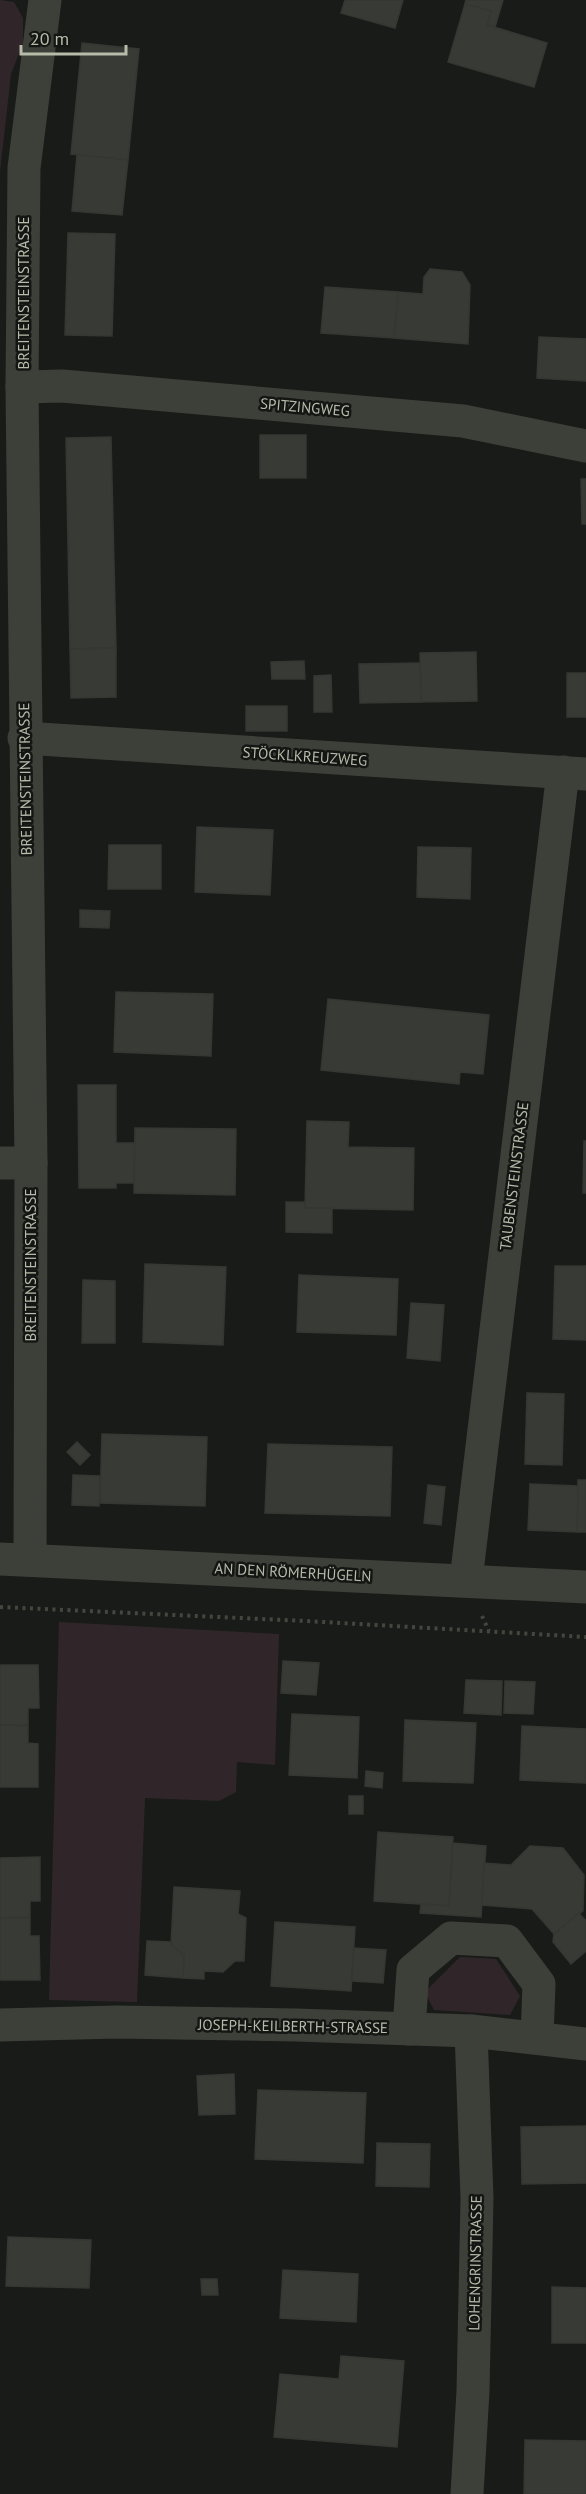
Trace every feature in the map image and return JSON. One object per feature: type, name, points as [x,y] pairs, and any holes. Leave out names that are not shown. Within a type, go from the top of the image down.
[{"type":"street","name":"BREITENSTEINSTRASSE","points":[[15,1559],[15,1163],[24,738],[12,574],[22,387],[24,168],[45,0]]},
{"type":"street","name":"SPITZINGWEG","points":[[22,387],[62,386],[463,421],[586,446]]},
{"type":"street","name":"STÖCKLKREUZWEG","points":[[24,738],[574,773]]},
{"type":"street","name":"TAUBENSTEINSTRASSE","points":[[466,1580],[574,773]]},
{"type":"street","name":"AN DEN RÖMERHÜGELN","points":[[15,1559],[586,1587]]},
{"type":"street","points":[[410,2029],[413,1970],[451,1938],[507,1941],[539,1984],[537,2038]]},
{"type":"street","name":"JOSEPH-KEILBERTH-STRASSE","points":[[0,2025],[117,2022],[296,2025],[471,2031],[586,2044]]},
{"type":"street","name":"LOHENGRINSTRASSE","points":[[468,2494],[473,2391],[477,2198],[471,2031]]},
{"type":"path","points":[[0,1607],[586,1637]]},
{"type":"shaded area","points":[[0,0],[14,2],[23,18],[23,43],[11,74],[0,172]]},
{"type":"shaded area","points":[[59,1622],[279,1634],[275,1765],[237,1762],[236,1792],[219,1801],[145,1798],[137,2002],[49,2000]]},
{"type":"shaded area","points":[[460,1957],[496,1959],[520,1996],[510,2015],[434,2010],[425,1992]]},
{"type":"building","points":[[345,0],[403,0],[395,28],[341,13]]},
{"type":"building","points":[[466,0],[503,0],[495,27],[487,25],[491,11],[465,4]]},
{"type":"building","points":[[465,4],[491,11],[487,25],[547,43],[534,87],[448,62]]},
{"type":"building","points":[[82,43],[139,49],[128,160],[71,154]]},
{"type":"building","points":[[77,155],[128,160],[122,215],[72,211]]},
{"type":"building","points":[[68,233],[115,234],[112,336],[65,335]]},
{"type":"building","points":[[430,269],[462,272],[470,285],[468,344],[394,338],[398,292],[423,294],[424,277]]},
{"type":"building","points":[[325,287],[398,292],[394,338],[321,333]]},
{"type":"building","points":[[539,337],[586,339],[586,381],[537,378]]},
{"type":"building","points":[[260,435],[306,435],[306,478],[260,478]]},
{"type":"building","points":[[111,437],[116,648],[70,649],[66,438]]},
{"type":"building","points":[[581,479],[586,479],[586,524],[582,524]]},
{"type":"building","points":[[116,648],[116,697],[71,698],[70,649]]},
{"type":"building","points":[[476,652],[477,701],[421,702],[420,653]]},
{"type":"building","points":[[304,661],[305,679],[272,679],[271,662]]},
{"type":"building","points":[[420,663],[421,702],[360,703],[359,664]]},
{"type":"building","points":[[567,673],[586,673],[586,717],[567,717]]},
{"type":"building","points":[[331,675],[332,712],[314,712],[314,676]]},
{"type":"building","points":[[246,706],[287,706],[287,731],[246,731]]},
{"type":"building","points":[[197,827],[273,830],[270,895],[195,892]]},
{"type":"building","points":[[109,845],[161,845],[161,889],[108,889]]},
{"type":"building","points":[[418,847],[471,848],[470,899],[417,897]]},
{"type":"building","points":[[80,910],[110,911],[109,928],[80,927]]},
{"type":"building","points":[[116,992],[213,994],[211,1056],[114,1052]]},
{"type":"building","points":[[328,999],[489,1015],[483,1074],[460,1072],[459,1084],[321,1070]]},
{"type":"building","points":[[78,1085],[116,1085],[116,1143],[135,1143],[134,1183],[116,1183],[116,1188],[79,1188]]},
{"type":"building","points":[[307,1121],[349,1122],[348,1147],[414,1148],[413,1210],[305,1208]]},
{"type":"building","points":[[135,1128],[236,1129],[235,1195],[134,1193]]},
{"type":"building","points":[[584,1141],[586,1141],[586,1193],[583,1193]]},
{"type":"building","points":[[286,1202],[305,1202],[305,1208],[332,1208],[332,1233],[286,1232]]},
{"type":"building","points":[[145,1264],[226,1267],[223,1345],[143,1342]]},
{"type":"building","points":[[555,1266],[586,1266],[586,1340],[553,1339]]},
{"type":"building","points":[[299,1275],[398,1279],[396,1335],[297,1332]]},
{"type":"building","points":[[83,1280],[115,1281],[115,1343],[82,1343]]},
{"type":"building","points":[[411,1303],[444,1305],[440,1361],[407,1358]]},
{"type":"building","points":[[527,1393],[564,1394],[562,1465],[525,1464]]},
{"type":"building","points":[[102,1434],[207,1437],[205,1506],[100,1503]]},
{"type":"building","points":[[77,1442],[90,1455],[80,1465],[67,1452]]},
{"type":"building","points":[[268,1444],[392,1447],[390,1516],[265,1513]]},
{"type":"building","points":[[73,1475],[100,1476],[99,1506],[72,1505]]},
{"type":"building","points":[[578,1480],[586,1480],[586,1532],[577,1532]]},
{"type":"building","points":[[530,1484],[578,1486],[577,1532],[528,1530]]},
{"type":"building","points":[[428,1485],[445,1487],[441,1525],[424,1523]]},
{"type":"building","points":[[283,1661],[319,1663],[316,1695],[281,1693]]},
{"type":"building","points":[[0,1665],[38,1665],[39,1708],[28,1708],[28,1725],[0,1725]]},
{"type":"building","points":[[466,1680],[502,1681],[501,1715],[464,1713]]},
{"type":"building","points":[[505,1681],[535,1682],[533,1714],[504,1713]]},
{"type":"building","points":[[292,1714],[359,1717],[357,1778],[289,1775]]},
{"type":"building","points":[[405,1720],[476,1723],[473,1783],[403,1781]]},
{"type":"building","points":[[0,1725],[28,1726],[28,1743],[38,1744],[38,1787],[0,1787]]},
{"type":"building","points":[[522,1726],[586,1729],[586,1783],[520,1780]]},
{"type":"building","points":[[366,1771],[383,1773],[382,1788],[365,1786]]},
{"type":"building","points":[[349,1796],[363,1796],[363,1814],[349,1814]]},
{"type":"building","points":[[378,1832],[453,1837],[449,1906],[374,1901]]},
{"type":"building","points":[[453,1843],[486,1846],[481,1917],[420,1913],[421,1904],[449,1906]]},
{"type":"building","points":[[530,1846],[563,1848],[584,1875],[583,1911],[554,1934],[532,1909],[482,1905],[484,1863],[511,1865]]},
{"type":"building","points":[[40,1857],[40,1901],[30,1901],[30,1917],[0,1918],[0,1858]]},
{"type":"building","points":[[174,1887],[240,1891],[238,1914],[246,1918],[244,1961],[235,1961],[223,1972],[204,1971],[204,1979],[183,1978],[184,1955],[171,1945]]},
{"type":"building","points":[[579,1913],[586,1921],[586,1951],[571,1964],[553,1942],[554,1934]]},
{"type":"building","points":[[0,1918],[30,1918],[30,1936],[39,1936],[40,1980],[0,1980]]},
{"type":"building","points":[[275,1922],[355,1927],[351,1991],[271,1986]]},
{"type":"building","points":[[147,1941],[171,1942],[171,1945],[184,1955],[183,1978],[145,1975]]},
{"type":"building","points":[[354,1948],[386,1950],[383,1983],[352,1981]]},
{"type":"building","points":[[234,2074],[235,2114],[199,2115],[197,2076]]},
{"type":"building","points":[[258,2090],[366,2093],[363,2163],[255,2159]]},
{"type":"building","points":[[586,2126],[586,2183],[522,2184],[521,2127]]},
{"type":"building","points":[[377,2143],[430,2144],[429,2187],[376,2186]]},
{"type":"building","points":[[8,2237],[91,2240],[89,2288],[6,2286]]},
{"type":"building","points":[[283,2270],[358,2274],[356,2322],[280,2318]]},
{"type":"building","points":[[201,2279],[217,2279],[218,2295],[202,2295]]},
{"type":"building","points":[[552,2287],[586,2288],[586,2343],[552,2343]]},
{"type":"building","points":[[341,2356],[404,2361],[397,2447],[274,2437],[280,2374],[339,2379]]},
{"type":"building","points":[[525,2440],[586,2441],[586,2494],[524,2494]]}]
